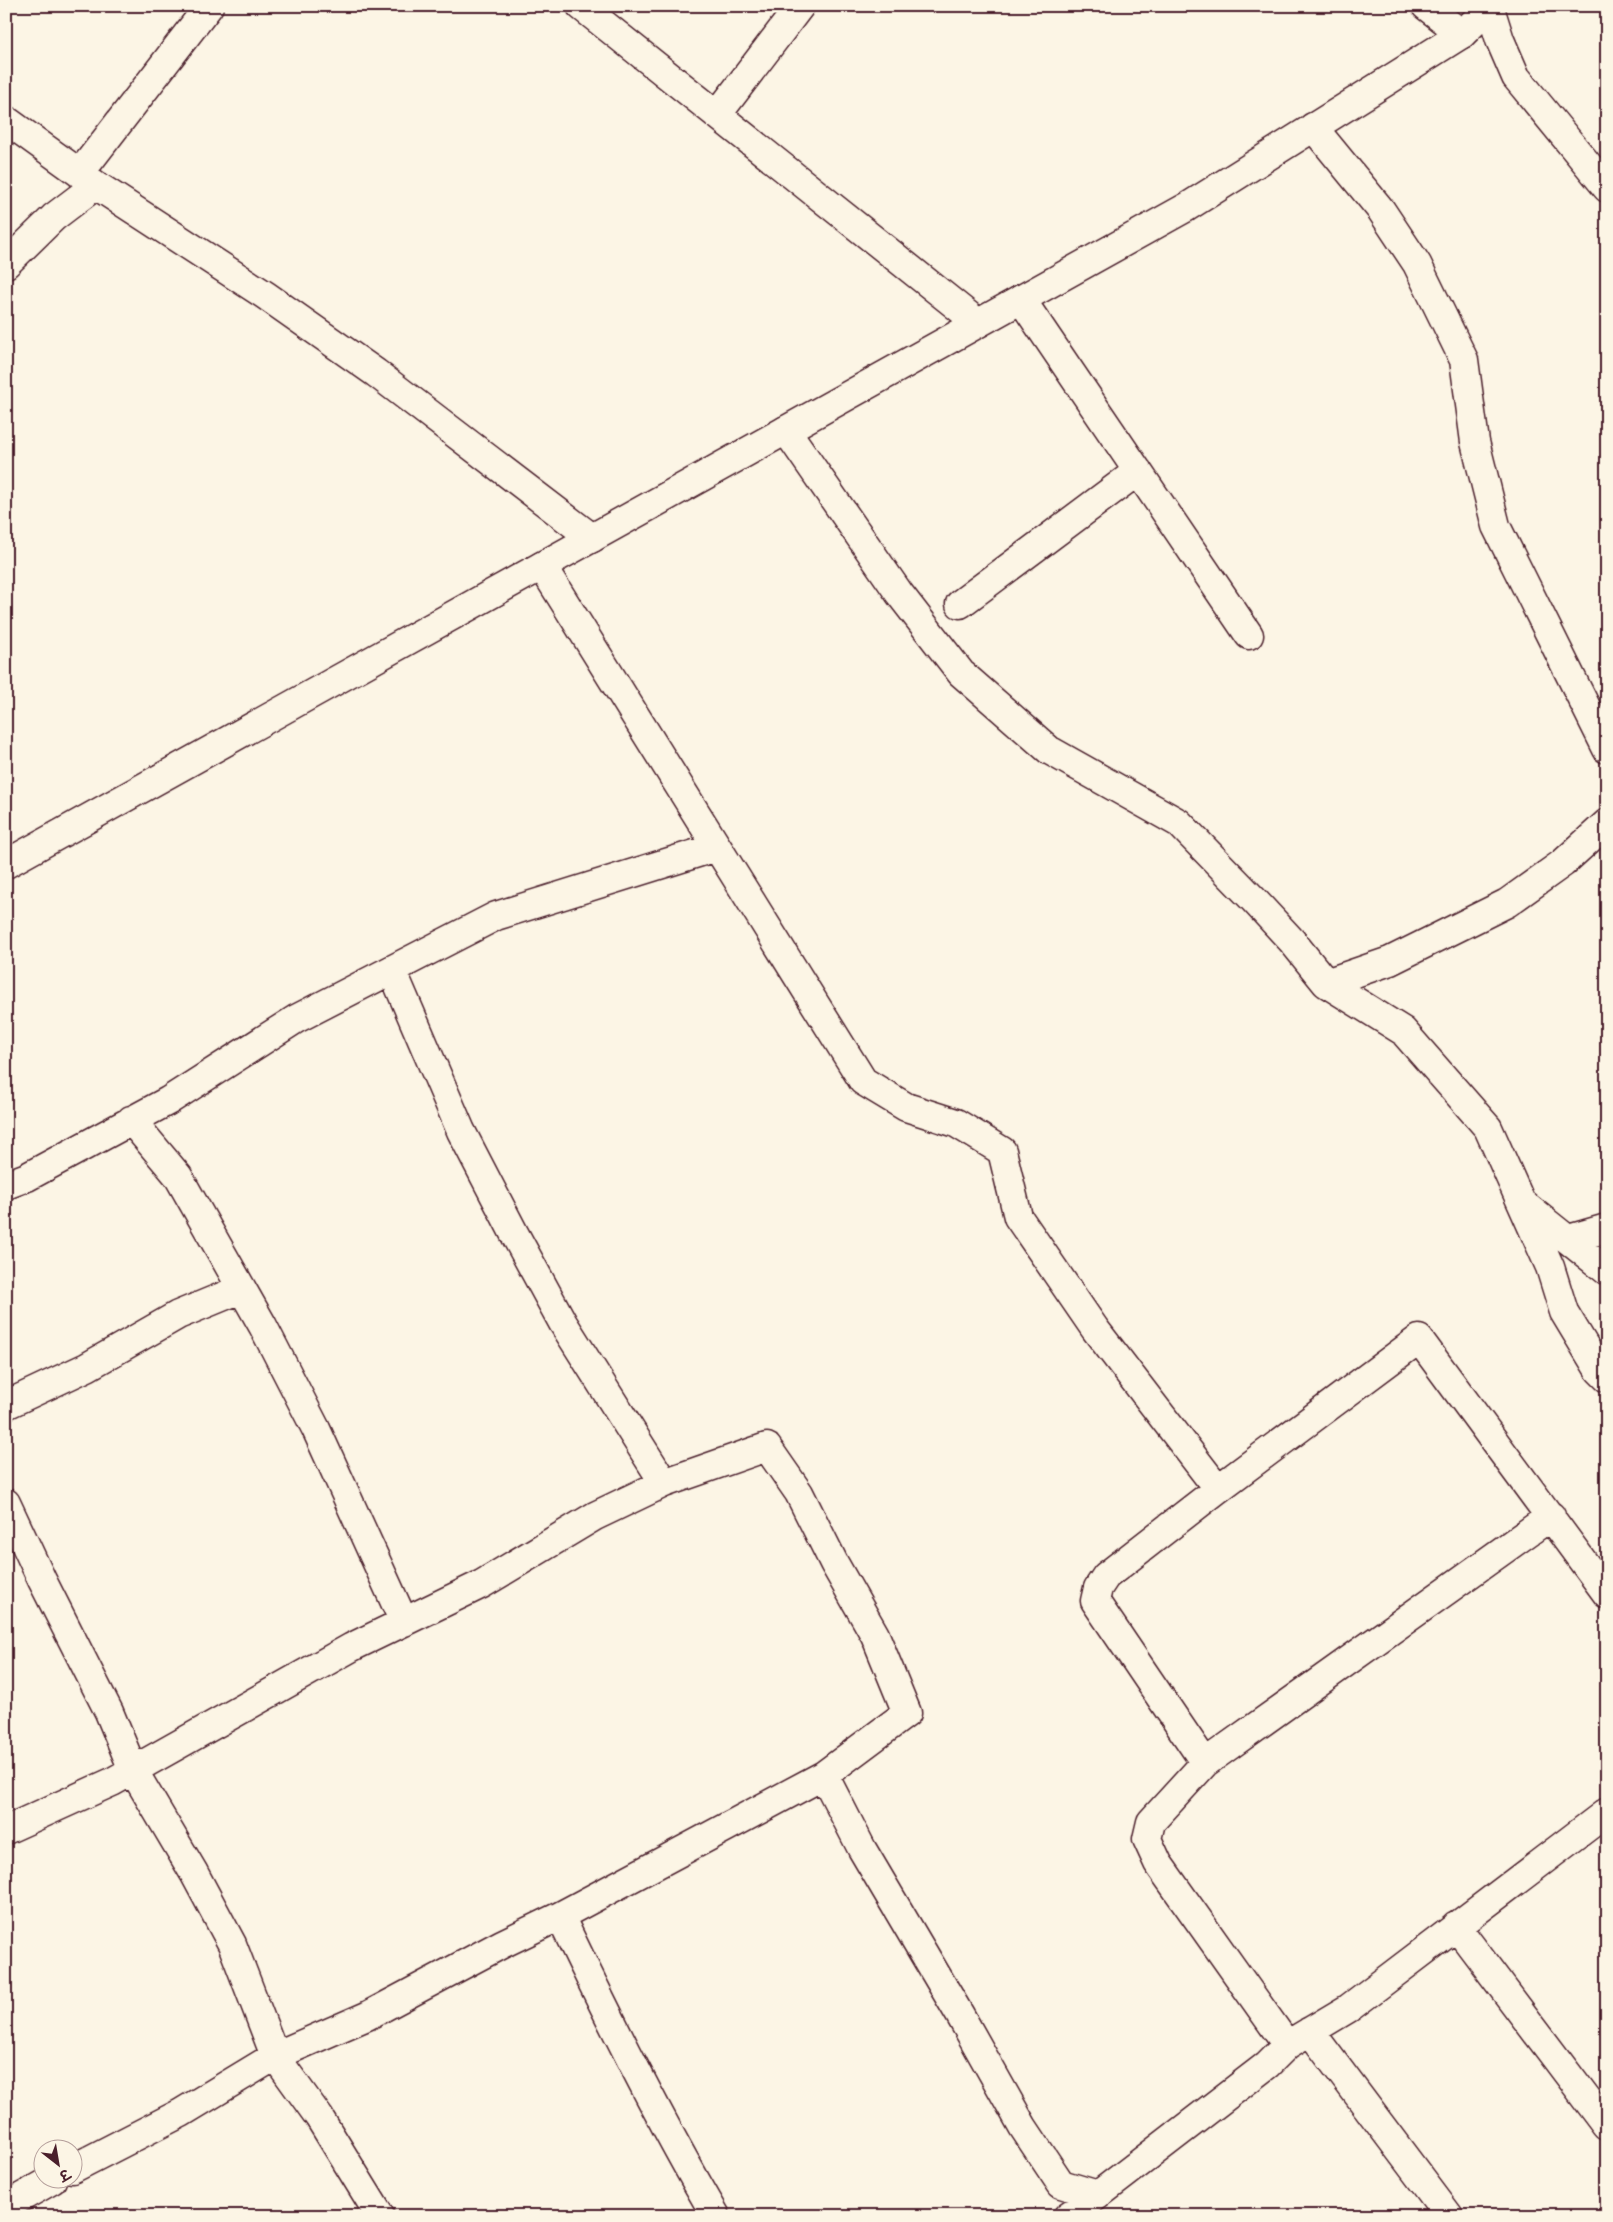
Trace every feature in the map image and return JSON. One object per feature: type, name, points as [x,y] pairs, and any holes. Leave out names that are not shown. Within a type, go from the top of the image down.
[{"type":"street","points":[[6,264],[54,218],[88,179],[208,6]]},
{"type":"street","points":[[581,6],[978,323]]},
{"type":"street","points":[[717,115],[800,6]]},
{"type":"street","points":[[1426,6],[1462,34]]},
{"type":"street","points":[[6,864],[1187,207],[1462,34],[1491,7],[1500,40],[1516,77],[1607,188]]},
{"type":"street","points":[[6,120],[88,179],[265,295],[376,373],[592,538]]},
{"type":"street","points":[[1313,127],[1381,210],[1417,264],[1464,360],[1475,442],[1496,526],[1607,749]]},
{"type":"street","points":[[1021,299],[1249,635]]},
{"type":"street","points":[[786,430],[894,586],[961,673],[1049,750],[1179,823],[1254,899],[1326,983],[1403,1031],[1488,1128],[1550,1267],[1564,1312],[1599,1370],[1607,1378]]},
{"type":"street","points":[[960,604],[1138,471]]},
{"type":"street","points":[[542,566],[863,1081],[906,1107],[956,1123],[1002,1152],[1018,1217],[1094,1329],[1218,1489]]},
{"type":"street","points":[[1326,983],[1390,961],[1507,903],[1563,863],[1607,823]]},
{"type":"street","points":[[6,1185],[27,1177],[168,1101],[296,1019],[496,916],[717,847]]},
{"type":"street","points":[[392,970],[461,1131],[514,1233],[563,1323],[664,1483]]},
{"type":"street","points":[[131,1120],[178,1176],[263,1326],[316,1429],[404,1622]]},
{"type":"street","points":[[1520,1201],[1607,1271]]},
{"type":"street","points":[[1569,1239],[1607,1228]]},
{"type":"street","points":[[6,1405],[86,1367],[178,1315],[241,1289]]},
{"type":"street","points":[[1205,1763],[1095,1601],[1098,1588],[1106,1576],[1218,1489],[1419,1339],[1607,1594]]},
{"type":"street","points":[[6,1830],[112,1782],[352,1647],[482,1584],[595,1516],[664,1483],[767,1447],[799,1493],[834,1563],[875,1635],[907,1713],[824,1776],[367,2016],[275,2056],[181,2113],[82,2164]]},
{"type":"street","points":[[6,1503],[42,1580],[109,1712],[133,1770],[194,1873],[232,1944],[275,2056],[319,2117],[380,2216]]},
{"type":"street","points":[[1287,2045],[1158,1863],[1147,1839],[1151,1822],[1205,1763],[1551,1516]]},
{"type":"street","points":[[824,1776],[862,1849],[960,2015],[1023,2127],[1061,2184],[1098,2195]]},
{"type":"street","points":[[1068,2216],[1267,2065],[1287,2045],[1349,2008],[1607,1812]]},
{"type":"street","points":[[560,1916],[619,2036],[716,2216]]},
{"type":"street","points":[[1456,1926],[1607,2126]]},
{"type":"street","points":[[1310,2031],[1449,2216]]},
{"type":"street","points":[[6,2206],[34,2190]]}]
